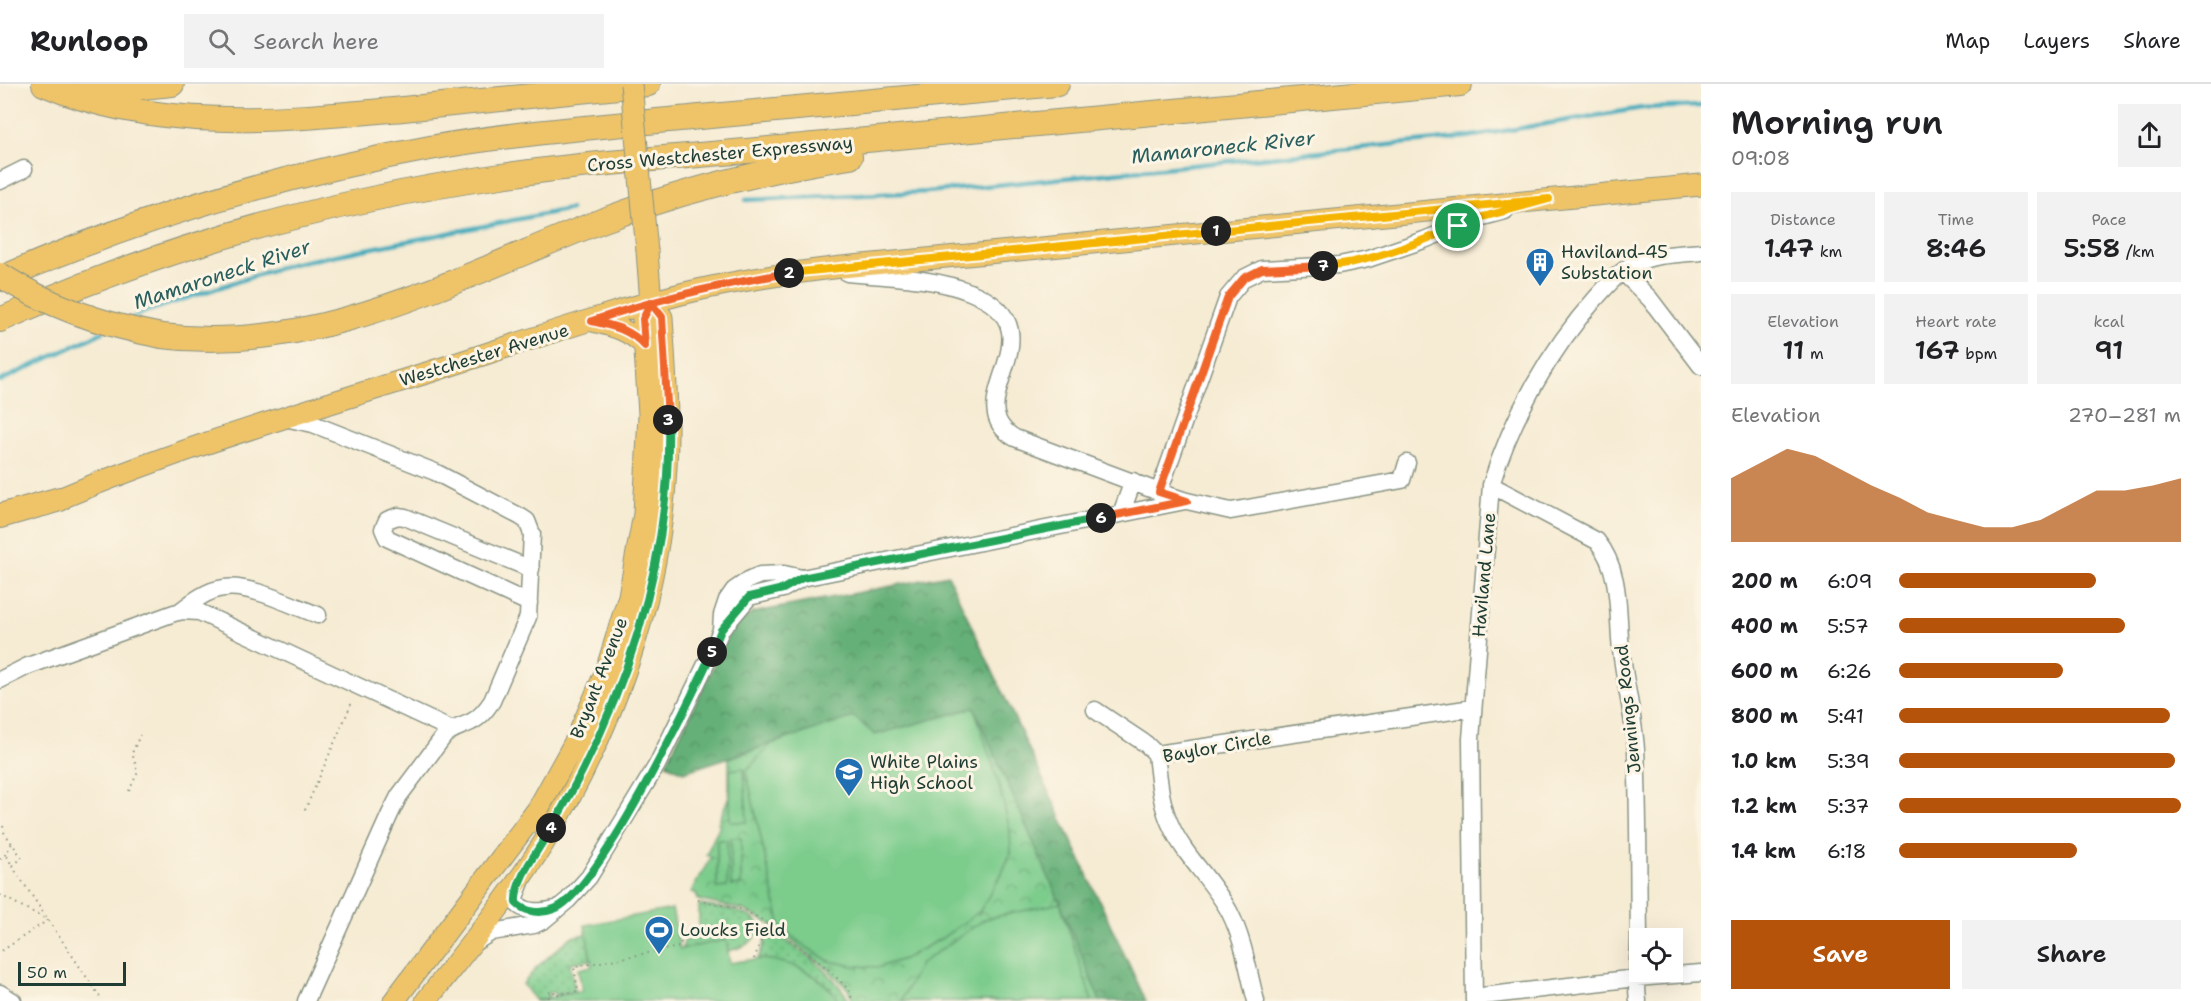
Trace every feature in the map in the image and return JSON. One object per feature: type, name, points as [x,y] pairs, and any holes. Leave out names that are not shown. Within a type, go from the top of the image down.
[{"type":"highway","points":[[44,84],[91,102],[128,111],[182,118],[235,120],[308,117],[566,94],[648,84]]},
{"type":"highway","points":[[89,84],[132,88],[172,84]]},
{"type":"highway","points":[[920,84],[1026,87]]},
{"type":"highway","name":"Cross Westchester Expressway","points":[[0,277],[178,211],[299,176],[407,153],[536,133],[1057,84]]},
{"type":"highway","name":"Cross Westchester Expressway","points":[[0,320],[111,275],[202,243],[302,214],[404,192],[506,175],[1460,84]]},
{"type":"highway","points":[[0,277],[76,314],[113,326],[162,336],[201,340],[273,336],[324,325],[419,295],[603,221],[704,187],[799,165],[1022,125]]},
{"type":"highway","points":[[0,516],[60,499]]},
{"type":"main road","name":"Bryant Avenue","points":[[394,1001],[538,809],[564,766],[597,696],[615,646],[629,596],[644,514],[649,438],[643,319],[651,303],[631,84]]},
{"type":"main road","name":"Westchester Avenue","points":[[0,524],[159,460],[283,417],[651,303],[737,282],[816,270],[1701,185]]},
{"type":"main road","name":"Bryant Avenue","points":[[426,1001],[526,868],[568,800],[602,731],[628,665],[655,561],[663,506],[668,428],[662,317],[651,303]]},
{"type":"main road","points":[[592,321],[621,328],[645,346]]},
{"type":"street","points":[[0,181],[24,169]]},
{"type":"street","points":[[1159,492],[1228,297],[1244,278],[1262,269],[1339,265],[1368,259],[1479,218],[1549,199]]},
{"type":"street","name":"Haviland Lane","points":[[1474,999],[1471,750],[1491,485],[1498,461],[1536,383],[1578,318],[1606,286],[1632,265],[1647,259],[1670,254],[1701,252]]},
{"type":"street","points":[[816,270],[931,282],[971,292],[987,301],[1001,311],[1010,331],[1010,353],[995,395],[998,420],[1003,431],[1015,438],[1159,492],[1231,511],[1402,480],[1407,463]]},
{"type":"street","points":[[1623,272],[1650,299],[1701,366]]},
{"type":"street","points":[[283,417],[313,424],[435,472],[521,517],[527,521],[532,534],[528,617],[492,701],[486,710],[473,721],[450,729],[406,786],[393,808],[306,1001]]},
{"type":"street","points":[[1121,514],[1133,481]]},
{"type":"street","name":"Jennings Road","points":[[1491,485],[1597,541],[1607,553],[1612,565],[1618,598],[1621,651],[1636,747],[1639,928]]},
{"type":"street","points":[[468,947],[492,932],[534,925],[544,920],[568,900],[589,877],[657,765],[721,630],[722,615],[727,600],[734,590],[750,579],[760,575],[784,574],[802,578],[1187,501]]},
{"type":"street","points":[[530,603],[387,538],[384,529],[387,520],[398,516],[405,517],[531,569]]},
{"type":"street","points":[[0,680],[28,666],[178,612],[203,595],[224,588],[250,590],[318,615]]},
{"type":"street","points":[[178,612],[199,612],[450,729]]},
{"type":"street","name":"Baylor Circle","points":[[1257,1001],[1242,940],[1229,911],[1172,828],[1165,812],[1156,754],[1473,708]]},
{"type":"street","points":[[1095,710],[1146,744],[1156,754]]},
{"type":"street","points":[[526,868],[515,897],[516,903],[533,912],[555,909]]},
{"type":"street","points":[[1683,974],[1701,973]]},
{"type":"street","points":[[1474,999],[1629,979]]},
{"type":"street","name":"Jennings Road","points":[[1636,982],[1638,1001]]},
{"type":"street","points":[[0,993],[14,1001]]},
{"type":"path","points":[[305,810],[359,687]]},
{"type":"path","points":[[129,791],[138,772],[132,753],[140,735]]},
{"type":"path","points":[[3,826],[22,858],[12,866]]},
{"type":"path","points":[[0,859],[12,843]]},
{"type":"path","points":[[6,854],[102,1000]]},
{"type":"path","points":[[0,895],[48,920]]},
{"type":"path","points":[[698,900],[744,910],[768,923],[827,968],[848,989],[853,1001]]},
{"type":"path","points":[[0,952],[48,920]]},
{"type":"path","points":[[754,959],[768,923]]},
{"type":"path","points":[[549,998],[548,993],[554,992],[555,995],[578,991],[574,967],[679,947],[681,942]]},
{"type":"green space","points":[[948,575],[1146,1001],[1100,1001],[1060,903],[974,708],[875,735],[853,717],[684,772],[666,764],[730,631],[752,613]]},
{"type":"green space","points":[[974,708],[1060,903],[1100,1001],[853,1001],[848,989],[827,968],[768,923],[744,910],[698,900],[696,893],[691,892],[711,857],[706,855],[720,825],[718,823],[729,796],[729,758],[854,717],[875,735]]},
{"type":"green space","points":[[974,708],[998,781],[1010,830],[1011,852],[1002,873],[980,911],[942,938],[906,958],[880,967],[854,966],[829,961],[781,928],[746,771],[771,744],[854,717],[875,735]]},
{"type":"green space","points":[[744,768],[747,822],[730,822],[730,770]]},
{"type":"green space","points":[[731,838],[741,838],[741,885],[731,886]]},
{"type":"green space","points":[[717,840],[727,840],[727,887],[717,888]]},
{"type":"green space","points":[[1060,903],[1092,1001],[901,1001],[920,964],[985,919]]},
{"type":"green space","points":[[699,905],[742,913],[750,916],[761,927],[752,941],[728,951],[726,941],[682,949],[684,941],[699,938]]},
{"type":"green space","name":"Loucks Field","points":[[672,909],[680,949],[726,940],[730,963],[762,959],[795,966],[824,984],[838,1001],[534,1001],[582,991],[578,969],[592,966],[585,925]]},
{"type":"green space","points":[[772,930],[825,970],[849,1001],[838,1001],[829,990],[802,971],[778,962],[758,959],[769,931]]},
{"type":"green space","points":[[587,934],[591,960],[570,963],[575,991],[555,995],[553,992],[548,993],[549,998],[535,1000],[523,984],[537,967],[571,937]]},
{"type":"waterway","name":"Mamaroneck River","points":[[746,200],[927,192],[1467,137],[1642,108],[1701,106]]},
{"type":"waterway","name":"Mamaroneck River","points":[[130,319],[147,311],[291,264],[570,209]]},
{"type":"waterway","name":"Mamaroneck River","points":[[0,381],[103,332]]},
{"type":"place","name":"Haviland-45 Substation","points":[[1540,288]]},
{"type":"place","name":"White Plains High School","points":[[849,798]]},
{"type":"place","name":"Loucks Field","points":[[659,956]]},
{"type":"route","points":[[1549,199],[1458,226],[1368,259],[1339,265],[1262,269],[1244,278],[1228,297],[1159,492],[1187,501],[802,578],[783,589],[749,597],[721,630],[657,765],[589,877],[568,900],[555,909],[533,912],[519,907],[516,903],[515,897],[526,868],[568,800],[620,688],[644,610],[662,517],[668,428],[662,317],[651,303],[643,319],[645,346],[621,328],[592,321],[625,310],[686,293],[790,273],[1549,199]]}]
